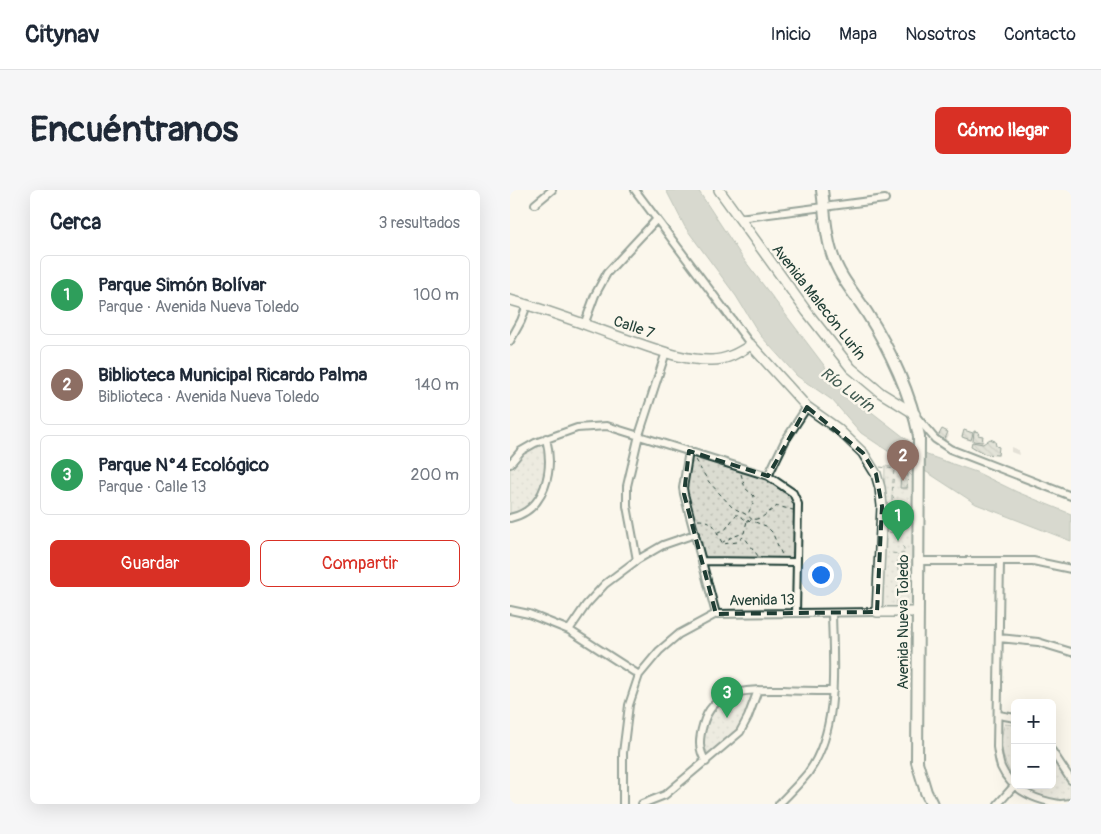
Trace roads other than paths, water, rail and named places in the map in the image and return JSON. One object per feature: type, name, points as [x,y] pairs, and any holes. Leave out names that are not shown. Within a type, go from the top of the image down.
[{"type":"main road","name":"Avenida Nueva Toledo","points":[[822,190],[830,248],[839,272],[867,313],[884,343],[915,414],[919,436],[917,762],[926,792],[932,804]]},
{"type":"street","points":[[535,204],[552,190]]},
{"type":"street","points":[[635,190],[751,346],[807,407],[838,429],[863,453],[872,467],[876,474],[881,497],[877,612]]},
{"type":"street","name":"Avenida Malecón Lurín","points":[[719,190],[807,312],[851,368],[881,392],[915,414]]},
{"type":"street","points":[[739,218],[885,199]]},
{"type":"street","points":[[584,325],[594,295],[607,273],[657,219]]},
{"type":"street","name":"Calle 7","points":[[510,300],[695,360],[714,360],[738,353],[751,346]]},
{"type":"street","points":[[510,341],[521,321],[527,304]]},
{"type":"street","points":[[637,560],[627,506],[627,486],[639,435],[666,352]]},
{"type":"street","points":[[768,476],[786,441],[807,407]]},
{"type":"street","points":[[915,414],[942,445],[1071,496]]},
{"type":"street","points":[[510,464],[522,451],[546,438],[577,428],[598,425],[615,427],[768,476],[793,493],[798,504],[796,613]]},
{"type":"street","points":[[510,518],[529,510],[538,502],[545,489],[549,469],[549,451],[546,438]]},
{"type":"street","points":[[689,451],[683,488],[716,614]]},
{"type":"street","points":[[570,630],[586,605],[605,584],[637,560],[663,545],[694,534]]},
{"type":"street","points":[[702,561],[797,562]]},
{"type":"street","points":[[918,561],[1033,561],[1071,569]]},
{"type":"street","points":[[1000,561],[997,747],[1001,767],[1011,782]]},
{"type":"street","points":[[510,610],[529,614],[570,630],[639,675]]},
{"type":"street","name":"Avenida 13","points":[[623,804],[623,753],[629,705],[639,675],[659,651],[679,634],[716,614],[918,612]]},
{"type":"street","points":[[779,804],[809,771],[829,722],[833,691],[832,613]]},
{"type":"street","points":[[1000,638],[1038,642],[1071,652]]},
{"type":"street","points":[[706,762],[701,754],[699,738],[704,721],[712,706],[724,697],[758,690],[833,691]]},
{"type":"street","points":[[642,804],[665,795],[740,732],[758,690]]},
{"type":"street","points":[[999,716],[1011,718]]},
{"type":"street","points":[[1056,757],[1071,780]]},
{"type":"street","points":[[998,804],[1011,789]]},
{"type":"street","points":[[1019,789],[1046,802],[1071,803]]},
{"type":"place","name":"Biblioteca Municipal Ricardo Palma","points":[[903,481]]},
{"type":"place","name":"Parque Simón Bolívar","points":[[898,541]]},
{"type":"place","name":"Parque N°4 Ecológico","points":[[727,718]]},
{"type":"water label","name":"Río Lurín","points":[[848,389]]}]
